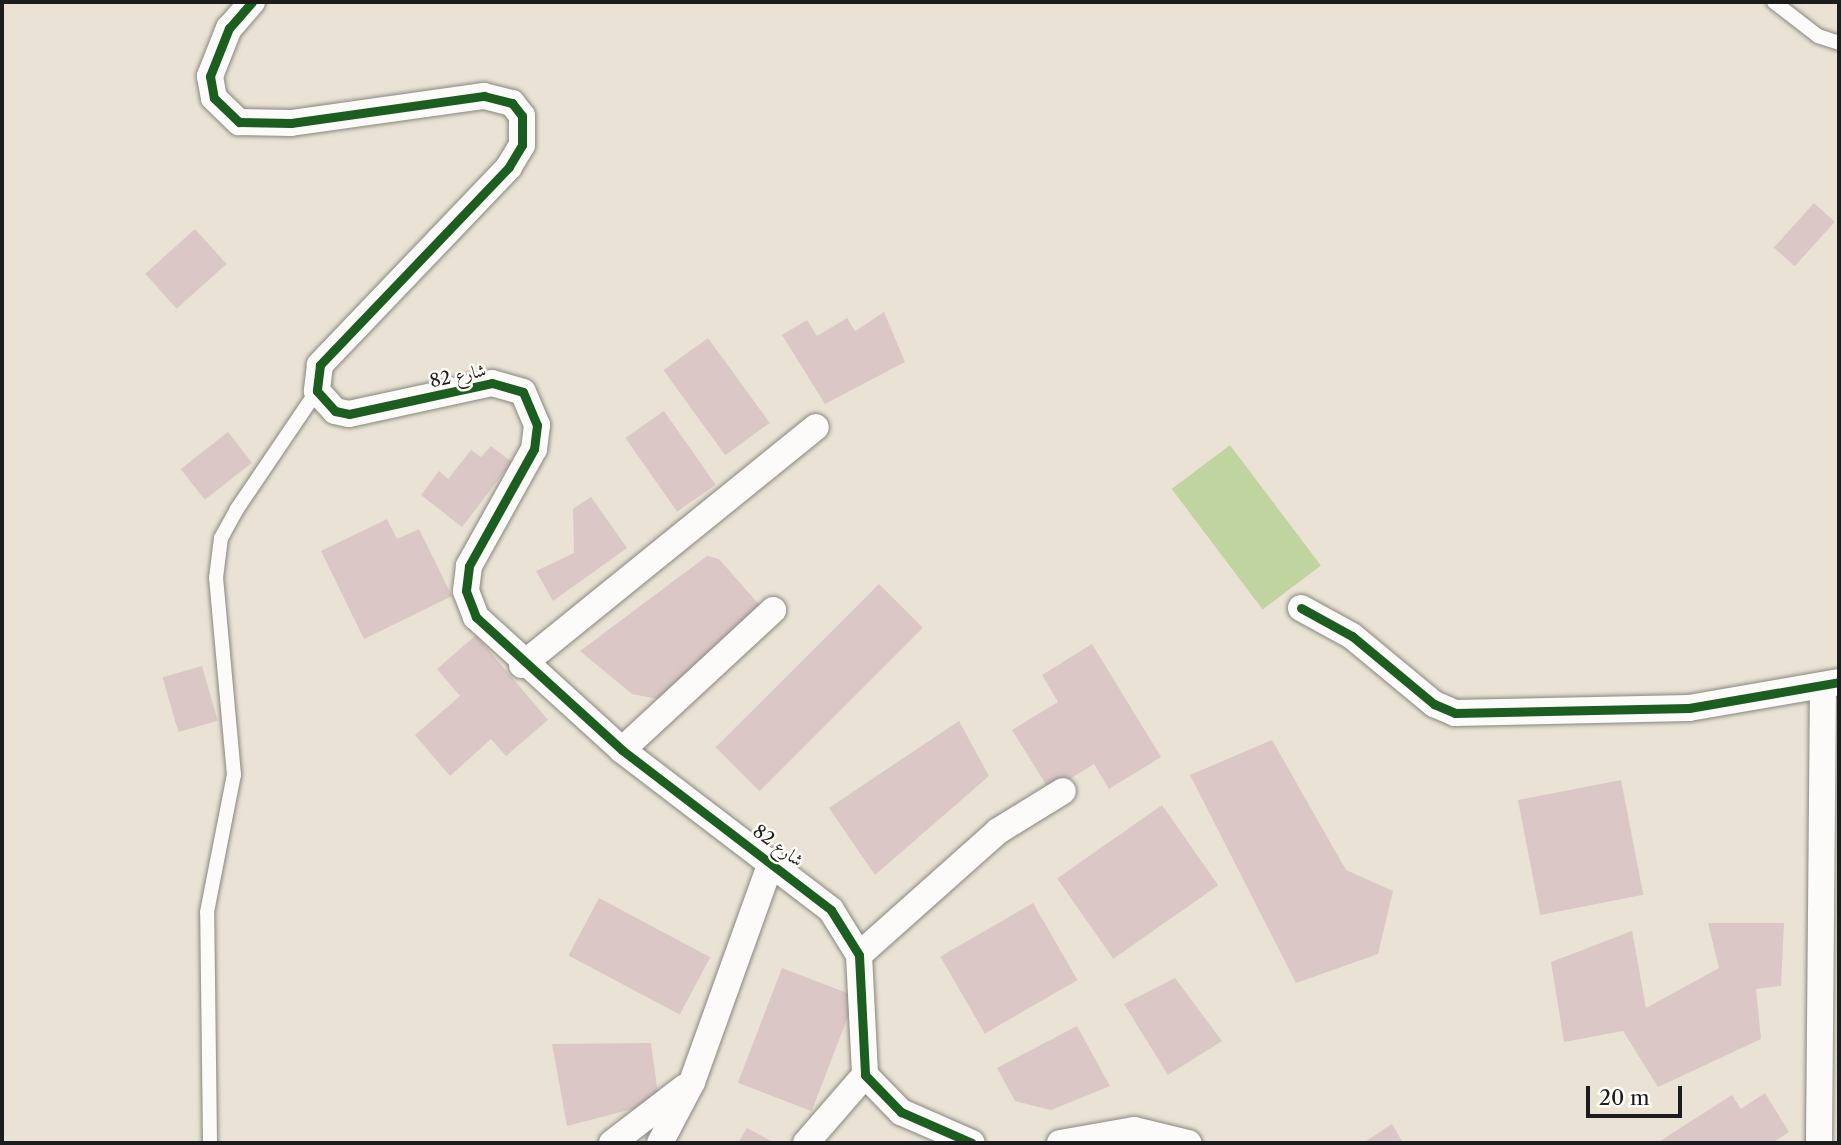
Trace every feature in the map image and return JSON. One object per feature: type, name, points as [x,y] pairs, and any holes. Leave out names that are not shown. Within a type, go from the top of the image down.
[{"type":"street","points":[[252,2],[229,28],[211,76],[214,97],[239,122],[291,123],[484,96],[512,103],[526,130],[509,167],[320,365],[317,391]]},
{"type":"street","name":"شارع 82","points":[[317,391],[335,411],[349,414],[492,383],[523,392],[537,425],[534,449],[469,566],[466,592],[487,634],[622,750],[831,910],[859,955],[865,1075]]},
{"type":"street","points":[[522,665],[816,427]]},
{"type":"street","points":[[1301,608],[1352,636],[1434,704],[1455,713],[1689,708],[1831,684],[1819,1143]]},
{"type":"street","points":[[622,750],[773,610]]},
{"type":"street","points":[[859,955],[998,831],[1063,791]]},
{"type":"street","points":[[660,1143],[692,1082],[771,862]]},
{"type":"street","points":[[806,1143],[865,1075],[901,1112],[972,1143]]},
{"type":"street","points":[[612,1143],[692,1082]]},
{"type":"street","points":[[1060,1143],[1134,1130],[1188,1143]]},
{"type":"lane","points":[[1774,2],[1818,36],[1839,43]]},
{"type":"lane","points":[[210,1143],[207,912],[234,775],[216,578],[221,538],[237,509],[317,391]]},
{"type":"green space","points":[[1230,445],[1321,566],[1263,610],[1172,489]]},
{"type":"building","points":[[1814,203],[1835,222],[1795,266],[1774,248]]},
{"type":"building","points":[[195,229],[226,264],[177,309],[145,274]]},
{"type":"building","points":[[884,312],[905,362],[825,404],[782,335],[807,320],[817,336],[847,318],[855,331]]},
{"type":"building","points":[[708,338],[770,423],[725,455],[664,370]]},
{"type":"building","points":[[664,411],[716,485],[677,512],[625,438]]},
{"type":"building","points":[[228,432],[252,463],[205,500],[181,469]]},
{"type":"building","points":[[491,446],[512,462],[462,527],[421,495],[439,471],[448,479],[471,450],[481,457]]},
{"type":"building","points":[[591,497],[627,548],[553,601],[536,571],[574,553],[573,509]]},
{"type":"building","points":[[387,519],[397,539],[419,529],[452,596],[364,639],[321,551]]},
{"type":"building","points":[[707,556],[719,559],[763,609],[663,700],[632,694],[580,651]]},
{"type":"building","points":[[879,584],[923,628],[759,791],[716,747]]},
{"type":"building","points":[[476,635],[548,720],[506,756],[491,739],[450,776],[415,735],[460,696],[437,669]]},
{"type":"building","points":[[1092,644],[1161,757],[1109,789],[1094,764],[1050,791],[1012,730],[1058,702],[1042,675]]},
{"type":"building","points":[[202,666],[218,721],[178,732],[163,677]]},
{"type":"building","points":[[959,721],[989,776],[875,875],[829,808]]},
{"type":"building","points":[[1272,740],[1346,870],[1393,891],[1378,954],[1296,983],[1190,775]]},
{"type":"building","points":[[1621,780],[1643,895],[1540,915],[1518,800]]},
{"type":"building","points":[[1162,805],[1218,885],[1113,959],[1057,878]]},
{"type":"building","points":[[599,898],[710,957],[680,1015],[568,955]]},
{"type":"building","points":[[1033,903],[1078,980],[985,1034],[940,957]]},
{"type":"building","points":[[1708,923],[1784,923],[1781,986],[1756,989],[1761,1039],[1658,1087],[1623,1031],[1564,1042],[1551,962],[1632,931],[1646,1008],[1719,968]]},
{"type":"building","points":[[782,968],[856,996],[812,1111],[738,1083]]},
{"type":"building","points":[[1175,978],[1222,1041],[1168,1075],[1124,1004]]},
{"type":"building","points":[[1077,1026],[1110,1086],[1051,1110],[1015,1101],[997,1068]]},
{"type":"building","points":[[651,1043],[659,1102],[567,1126],[552,1044]]},
{"type":"building","points":[[1765,1093],[1789,1132],[1772,1143],[1657,1143],[1732,1095],[1741,1109]]},
{"type":"building","points":[[1392,1124],[1403,1143],[1363,1143]]},
{"type":"building","points":[[747,1128],[775,1143],[738,1143]]},
{"type":"cycle path","points":[[252,2],[229,28],[210,76],[214,98],[239,122],[291,123],[484,96],[512,103],[522,116],[522,145],[509,167],[320,365],[317,391],[335,411],[349,414],[492,383],[523,392],[537,425],[534,449],[469,566],[466,591],[476,617],[622,750],[831,910],[859,955],[865,1075],[901,1112],[972,1143]]},
{"type":"cycle path","points":[[1301,608],[1352,636],[1434,704],[1455,713],[1689,708],[1839,682]]}]
